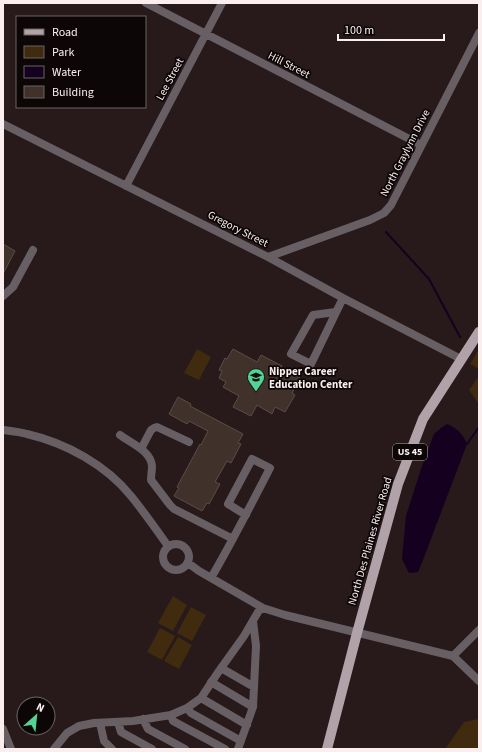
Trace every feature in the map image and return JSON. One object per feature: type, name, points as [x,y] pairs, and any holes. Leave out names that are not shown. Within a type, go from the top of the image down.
[{"type":"main road","name":"North Des Plaines River Road","points":[[327,749],[398,484],[423,419],[479,332]]},
{"type":"street","name":"Hill Street","points":[[146,3],[421,145]]},
{"type":"street","name":"Lee Street","points":[[126,186],[222,3]]},
{"type":"street","name":"North Graylynn Drive","points":[[268,257],[370,220],[384,213],[391,205],[479,33]]},
{"type":"street","name":"Gregory Street","points":[[3,124],[268,257],[343,298],[461,359]]},
{"type":"street","points":[[3,296],[13,287],[33,250]]},
{"type":"street","points":[[336,312],[313,315],[291,354],[311,364],[343,298]]},
{"type":"street","points":[[141,449],[152,430],[157,427],[189,442]]},
{"type":"street","points":[[3,430],[27,433],[54,442],[84,457],[103,469],[131,496],[168,546]]},
{"type":"street","points":[[120,435],[141,449],[150,458],[152,464],[151,480],[174,509],[233,540]]},
{"type":"street","points":[[211,578],[233,540],[246,515],[270,468],[252,459],[228,504],[246,515]]},
{"type":"street","points":[[177,543],[185,547],[189,555],[188,563],[185,567],[172,570],[165,565],[162,557],[165,548],[168,546],[177,543]]},
{"type":"street","points":[[188,563],[261,607],[285,616],[453,656],[479,681]]},
{"type":"street","points":[[54,749],[66,733],[79,726],[171,715],[187,708],[201,698],[244,636],[261,607]]},
{"type":"street","points":[[187,708],[192,713],[240,745],[253,707],[256,646],[253,621]]},
{"type":"street","points":[[453,656],[479,630]]},
{"type":"street","points":[[221,668],[254,687]]},
{"type":"street","points":[[212,682],[253,707]]},
{"type":"street","points":[[201,698],[247,725]]},
{"type":"street","points":[[171,715],[173,721],[225,749]]},
{"type":"street","points":[[143,719],[148,729],[185,749]]},
{"type":"street","points":[[118,722],[121,732],[152,749]]},
{"type":"street","points":[[100,723],[104,741],[112,749]]},
{"type":"street","points":[[3,729],[11,749]]},
{"type":"green space","points":[[197,349],[211,357],[199,380],[184,373]]},
{"type":"green space","points":[[479,349],[479,369],[470,364]]},
{"type":"green space","points":[[479,376],[479,404],[469,390]]},
{"type":"green space","points":[[173,596],[187,605],[173,631],[158,623]]},
{"type":"green space","points":[[191,607],[206,615],[192,641],[177,633]]},
{"type":"green space","points":[[160,628],[175,636],[162,660],[147,652]]},
{"type":"green space","points":[[178,637],[192,645],[179,669],[164,661]]},
{"type":"green space","points":[[479,719],[479,749],[445,749],[464,722]]},
{"type":"water","points":[[447,424],[454,427],[464,437],[467,444],[418,572],[409,573],[402,559],[406,516],[434,434]]},
{"type":"building","points":[[3,244],[15,251],[3,274]]},
{"type":"building","points":[[233,349],[257,362],[261,355],[300,378],[292,393],[295,395],[285,412],[275,407],[272,414],[257,405],[251,416],[233,407],[239,396],[223,387],[226,382],[219,378],[222,371],[219,370],[225,358],[227,359]]},
{"type":"building","points":[[178,397],[191,404],[190,406],[243,434],[238,443],[241,444],[231,463],[227,461],[215,482],[220,484],[209,504],[207,503],[202,511],[174,496],[179,488],[177,487],[208,431],[189,421],[187,424],[169,414]]},
{"type":"waterway","points":[[386,232],[429,279],[460,337]]},
{"type":"waterway","points":[[467,444],[479,427]]},
{"type":"place","name":"Nipper Career Education Center","points":[[256,392]]}]
